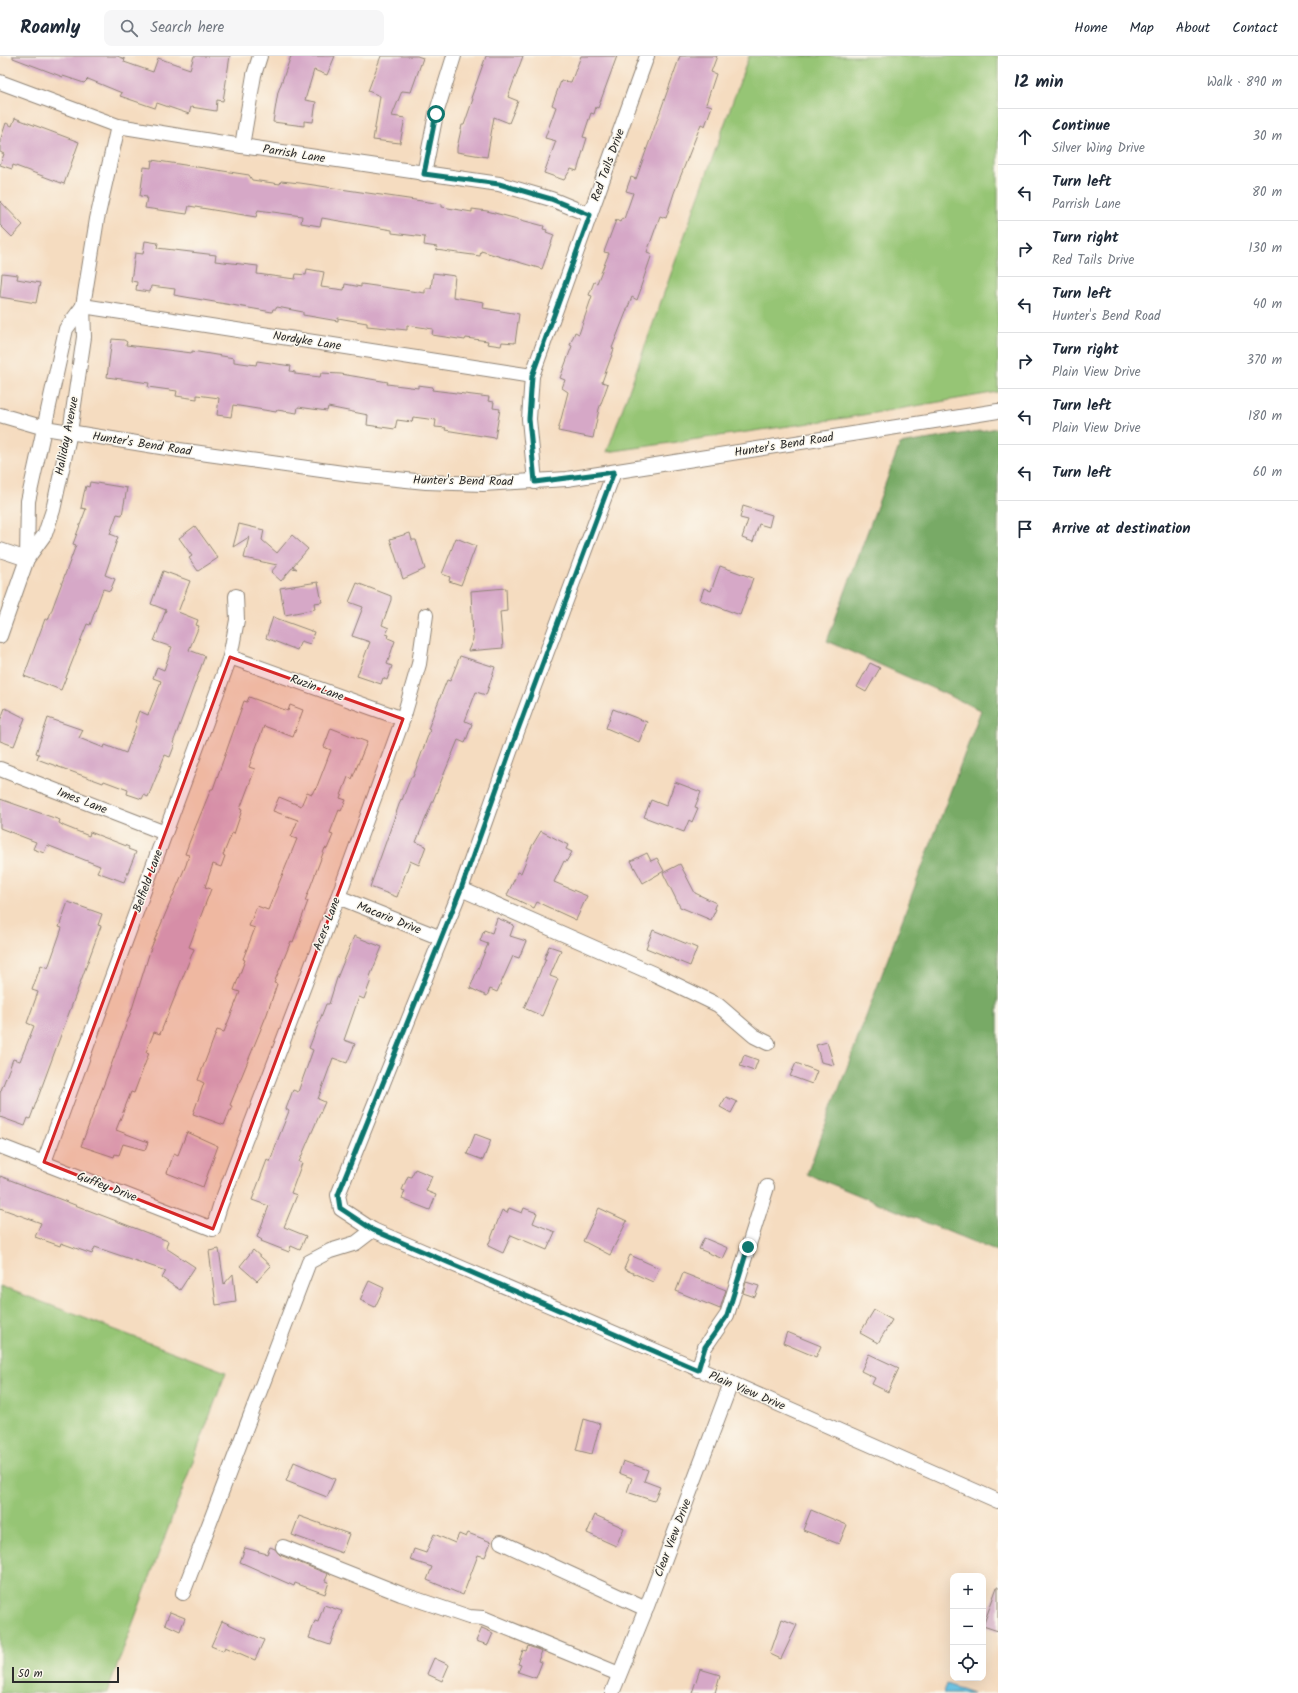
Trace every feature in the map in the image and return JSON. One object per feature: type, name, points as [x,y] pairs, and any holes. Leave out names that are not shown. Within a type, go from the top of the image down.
[{"type":"street","points":[[242,146],[254,75],[260,56]]},
{"type":"street","points":[[424,174],[436,114],[454,56]]},
{"type":"street","name":"Red Tails Drive","points":[[535,482],[529,419],[532,376],[647,56]]},
{"type":"street","name":"Parrish Lane","points":[[0,82],[118,126],[424,174],[499,184],[551,199],[590,215]]},
{"type":"street","name":"Halliday Avenue","points":[[0,636],[27,559],[45,534],[53,510],[70,432],[84,337],[83,306],[96,220],[118,126]]},
{"type":"street","name":"Halliday Avenue","points":[[27,559],[28,501],[66,329],[83,306]]},
{"type":"street","name":"Nordyke Lane","points":[[83,306],[532,376]]},
{"type":"street","name":"Hunter's Bend Road","points":[[0,415],[45,428],[357,475],[426,482],[483,484],[535,482],[614,472],[998,411]]},
{"type":"street","name":"Plain View Drive","points":[[614,472],[517,732],[461,889],[338,1195],[340,1208],[373,1230],[731,1383],[998,1501]]},
{"type":"street","points":[[0,550],[27,559]]},
{"type":"street","name":"Belfield Lane","points":[[44,1162],[230,657],[237,620],[236,596]]},
{"type":"street","name":"Acers Lane","points":[[213,1229],[220,1206],[338,897],[403,719],[419,664],[426,615]]},
{"type":"street","name":"Ruzin Lane","points":[[230,657],[403,719]]},
{"type":"street","name":"Imes Lane","points":[[0,769],[165,833]]},
{"type":"street","points":[[461,889],[654,974],[718,1005],[754,1036],[768,1043]]},
{"type":"street","name":"Macario Drive","points":[[338,897],[441,938]]},
{"type":"street","name":"Guffey Drive","points":[[0,1146],[213,1229]]},
{"type":"street","points":[[698,1370],[705,1347],[727,1316],[767,1187]]},
{"type":"street","points":[[183,1593],[309,1262],[330,1250],[356,1243],[373,1230]]},
{"type":"street","name":"Clear View Drive","points":[[612,1693],[646,1609],[731,1383]]},
{"type":"street","points":[[501,1542],[646,1609]]},
{"type":"street","points":[[283,1548],[401,1594],[469,1617],[483,1618],[619,1674]]},
{"type":"highlighted area","points":[[230,657],[403,719],[213,1229],[44,1162]]},
{"type":"green space","points":[[749,56],[998,56],[998,392],[845,418],[607,452]]},
{"type":"green space","points":[[998,428],[998,1252],[807,1174],[981,710],[827,641],[900,444]]},
{"type":"green space","points":[[0,1286],[226,1372],[107,1693],[0,1693]]},
{"type":"water","points":[[946,1684],[973,1693],[943,1693]]},
{"type":"building","points":[[13,56],[117,56],[125,59],[124,62],[153,72],[158,58],[190,69],[194,56],[230,56],[223,101],[217,100],[216,111],[191,107],[189,114],[157,103],[155,108],[120,96],[122,93],[88,79],[84,83],[63,77],[13,58]]},
{"type":"building","points":[[291,56],[335,56],[327,75],[314,70],[305,100],[316,102],[313,122],[304,121],[304,126],[273,122],[278,92]]},
{"type":"building","points":[[381,56],[417,56],[423,58],[411,92],[402,91],[392,116],[405,118],[400,143],[373,140],[380,96],[368,91]]},
{"type":"building","points":[[486,56],[523,56],[508,97],[518,101],[509,123],[494,117],[487,157],[457,152],[462,125],[464,125],[473,99],[471,98]]},
{"type":"building","points":[[581,56],[617,56],[598,108],[596,107],[594,114],[591,113],[583,137],[587,138],[577,171],[571,169],[564,180],[544,173],[556,141],[545,138],[556,107],[552,105],[561,81],[571,82]]},
{"type":"building","points":[[680,56],[717,56],[711,72],[716,74],[706,104],[712,106],[705,126],[701,124],[674,193],[666,218],[660,216],[647,252],[652,254],[637,300],[632,297],[612,348],[614,349],[602,382],[608,384],[599,409],[593,438],[558,431],[568,392],[562,388],[565,380],[560,378],[572,346],[570,345],[575,332],[579,334],[592,296],[589,295],[594,282],[597,283],[609,253],[604,252],[616,220],[620,222],[622,218],[624,219],[633,193],[626,191],[631,177],[636,179]]},
{"type":"building","points":[[15,118],[79,142],[64,184],[13,165],[12,169],[0,165],[4,154],[0,152],[0,141],[6,123],[12,126]]},
{"type":"building","points":[[152,160],[249,175],[252,180],[280,184],[281,181],[300,183],[442,204],[442,207],[472,212],[472,209],[487,211],[544,226],[543,229],[547,230],[546,232],[554,235],[542,269],[481,251],[480,256],[436,250],[437,247],[424,245],[425,237],[392,233],[392,230],[322,218],[320,226],[301,223],[302,216],[258,210],[256,217],[189,206],[187,214],[145,208],[147,197],[140,196],[144,167],[151,168]]},
{"type":"building","points":[[0,201],[23,225],[12,237],[0,225]]},
{"type":"building","points":[[145,241],[158,243],[157,248],[216,255],[215,261],[258,266],[257,274],[295,279],[296,274],[306,275],[307,269],[324,272],[321,287],[344,290],[345,284],[361,287],[361,284],[425,293],[425,288],[431,288],[433,273],[455,276],[453,297],[484,302],[483,308],[519,314],[515,343],[502,342],[501,346],[487,344],[488,341],[466,338],[465,340],[432,335],[433,329],[407,325],[407,330],[367,326],[367,323],[338,318],[338,321],[303,315],[303,312],[277,307],[276,309],[273,309],[272,312],[174,295],[175,289],[151,286],[150,292],[136,290],[137,282],[131,281],[135,253],[143,254]]},
{"type":"building","points":[[2,273],[18,275],[17,279],[40,283],[36,303],[0,297]]},
{"type":"building","points":[[112,339],[124,340],[127,342],[126,345],[192,353],[192,351],[234,358],[234,362],[256,365],[257,361],[291,366],[290,371],[295,372],[295,374],[320,377],[321,373],[341,374],[388,382],[387,384],[418,388],[418,385],[433,387],[432,390],[489,397],[488,401],[494,402],[493,408],[500,409],[495,438],[445,430],[446,428],[435,427],[436,420],[413,417],[412,422],[397,420],[395,429],[367,425],[368,415],[328,407],[327,411],[298,407],[297,413],[277,410],[276,412],[233,405],[231,417],[217,415],[219,398],[197,395],[197,399],[176,396],[177,391],[148,387],[149,383],[107,377]]},
{"type":"building","points":[[90,482],[127,488],[122,515],[117,514],[110,534],[118,537],[105,575],[115,579],[110,591],[103,589],[90,625],[87,624],[61,690],[24,676],[45,619],[48,620],[76,545],[73,544],[86,509],[81,508],[84,493],[86,486],[89,487]]},
{"type":"building","points":[[743,506],[772,515],[769,527],[759,524],[753,542],[742,538],[748,520],[740,518]]},
{"type":"building","points":[[239,524],[264,530],[262,540],[277,553],[292,535],[308,549],[293,566],[297,569],[292,568],[281,581],[271,572],[277,565],[244,558],[249,537],[233,547]]},
{"type":"building","points":[[195,526],[218,558],[198,571],[189,558],[192,556],[179,538]]},
{"type":"building","points":[[410,533],[412,540],[416,540],[425,569],[403,579],[390,539]]},
{"type":"building","points":[[456,538],[476,546],[461,585],[449,581],[450,577],[442,574]]},
{"type":"building","points":[[720,566],[753,578],[740,615],[700,600],[704,588],[711,591]]},
{"type":"building","points":[[163,571],[190,581],[178,612],[198,620],[196,625],[199,626],[189,650],[205,656],[173,743],[175,744],[170,757],[165,755],[148,797],[144,795],[142,799],[127,794],[128,790],[104,781],[103,783],[37,759],[39,754],[36,753],[48,718],[83,730],[79,738],[104,748],[105,745],[126,753],[137,723],[135,722],[139,711],[148,715],[158,690],[161,681],[153,678],[157,667],[164,670],[172,647],[154,641],[166,610],[151,604]]},
{"type":"building","points":[[318,582],[322,602],[314,603],[315,609],[285,615],[280,588]]},
{"type":"building","points":[[357,583],[391,596],[382,625],[389,628],[386,634],[389,635],[388,638],[395,641],[387,664],[392,666],[387,680],[383,678],[381,684],[357,676],[370,642],[352,636],[363,607],[349,602]]},
{"type":"building","points":[[506,588],[507,611],[500,612],[503,648],[468,651],[473,639],[471,591]]},
{"type":"building","points":[[273,617],[314,632],[310,644],[301,641],[297,650],[266,638]]},
{"type":"building","points":[[460,656],[495,667],[486,695],[476,692],[465,721],[472,724],[465,743],[458,740],[416,842],[426,846],[419,865],[410,861],[397,897],[370,887],[401,799],[402,800],[411,777],[413,777],[430,730],[428,729],[435,710],[447,680],[450,681]]},
{"type":"building","points":[[870,663],[880,668],[866,692],[857,687]]},
{"type":"building","points":[[249,697],[288,711],[290,705],[303,710],[293,737],[264,726],[249,767],[255,769],[240,809],[242,810],[234,834],[232,833],[223,855],[225,856],[221,867],[213,864],[205,887],[211,889],[189,947],[194,949],[160,1034],[154,1032],[146,1052],[149,1053],[134,1093],[131,1092],[116,1130],[148,1142],[145,1150],[123,1144],[119,1155],[115,1154],[114,1157],[81,1146],[132,1009],[151,948],[186,865],[189,855],[185,854],[189,843],[211,789],[213,789],[244,701],[247,702]]},
{"type":"building","points":[[5,708],[25,718],[14,746],[0,741],[0,721]]},
{"type":"building","points":[[613,709],[647,722],[639,742],[606,728]]},
{"type":"building","points":[[331,728],[367,742],[352,779],[348,777],[340,798],[346,800],[341,811],[339,810],[331,830],[330,834],[333,835],[327,849],[325,848],[305,901],[308,901],[293,942],[291,941],[274,983],[277,984],[267,1014],[230,1105],[232,1106],[224,1125],[193,1114],[204,1083],[198,1080],[217,1030],[224,1032],[240,992],[234,990],[245,960],[243,959],[255,928],[249,926],[257,906],[268,910],[297,839],[291,837],[298,820],[273,811],[279,797],[301,806],[307,792],[312,794],[315,788],[316,789],[331,750],[324,747]]},
{"type":"building","points":[[675,782],[701,792],[695,807],[698,808],[692,822],[689,820],[684,832],[644,817],[651,800],[666,806]]},
{"type":"building","points":[[0,799],[60,820],[59,823],[64,826],[89,836],[90,832],[129,847],[128,849],[136,852],[124,882],[97,872],[100,866],[47,845],[44,853],[33,849],[36,842],[0,828]]},
{"type":"building","points":[[541,831],[568,845],[566,849],[572,852],[566,862],[564,861],[554,882],[587,896],[576,920],[537,902],[534,908],[507,895],[518,872],[521,873],[532,846]]},
{"type":"building","points":[[647,853],[651,861],[657,858],[664,871],[643,883],[631,861]]},
{"type":"building","points":[[680,864],[695,893],[716,903],[714,908],[716,909],[711,920],[680,907],[663,873]]},
{"type":"building","points":[[68,902],[102,914],[98,925],[101,926],[30,1119],[28,1118],[25,1126],[0,1117],[0,1093],[13,1059],[20,1061],[34,1026],[27,1023],[38,992],[32,990],[41,965],[48,968],[62,928],[59,927]]},
{"type":"building","points":[[497,918],[514,925],[510,936],[526,941],[519,958],[513,956],[497,992],[490,989],[487,996],[470,988],[488,944],[480,941],[484,930],[492,933]]},
{"type":"building","points":[[653,930],[697,948],[690,966],[646,948]]},
{"type":"building","points":[[354,936],[382,947],[369,979],[371,980],[364,999],[359,997],[344,1040],[355,1044],[347,1063],[333,1058],[318,1099],[325,1102],[299,1162],[302,1163],[291,1193],[297,1195],[284,1227],[306,1236],[300,1250],[291,1246],[289,1252],[261,1241],[262,1240],[257,1237],[269,1206],[252,1200],[267,1160],[270,1162],[289,1111],[286,1109],[293,1090],[298,1092],[313,1050],[309,1048],[326,1004],[329,1004],[337,978]]},
{"type":"building","points":[[549,946],[561,950],[550,976],[558,979],[542,1016],[524,1008],[546,959],[544,959]]},
{"type":"building","points":[[827,1042],[834,1065],[821,1062],[816,1045]]},
{"type":"building","points":[[744,1055],[758,1060],[754,1071],[740,1066]]},
{"type":"building","points":[[796,1063],[817,1071],[812,1084],[790,1076]]},
{"type":"building","points":[[726,1097],[737,1102],[731,1113],[720,1107]]},
{"type":"building","points":[[187,1132],[218,1146],[203,1187],[167,1173],[174,1153],[178,1155]]},
{"type":"building","points":[[475,1134],[491,1140],[483,1160],[467,1154]]},
{"type":"building","points":[[415,1169],[432,1176],[426,1191],[436,1195],[430,1210],[402,1199],[405,1191],[402,1190],[408,1176],[411,1177]]},
{"type":"building","points":[[0,1176],[168,1241],[166,1248],[195,1267],[180,1290],[162,1278],[166,1271],[95,1247],[92,1254],[61,1243],[60,1246],[35,1237],[41,1223],[0,1208]]},
{"type":"building","points":[[509,1208],[522,1213],[524,1208],[537,1213],[533,1223],[555,1232],[547,1250],[511,1235],[503,1253],[488,1246],[502,1210],[507,1213]]},
{"type":"building","points":[[599,1208],[627,1221],[610,1255],[583,1241]]},
{"type":"building","points":[[704,1238],[728,1248],[723,1259],[699,1249]]},
{"type":"building","points":[[219,1249],[224,1284],[233,1274],[236,1302],[216,1305],[209,1251]]},
{"type":"building","points":[[253,1250],[271,1266],[257,1281],[240,1266]]},
{"type":"building","points":[[630,1255],[659,1268],[653,1282],[624,1269]]},
{"type":"building","points":[[683,1273],[726,1290],[720,1309],[676,1291]]},
{"type":"building","points":[[369,1281],[384,1288],[375,1307],[360,1300]]},
{"type":"building","points":[[746,1282],[759,1286],[755,1297],[743,1293]]},
{"type":"building","points":[[874,1310],[892,1320],[878,1343],[860,1333]]},
{"type":"building","points":[[787,1332],[821,1346],[816,1357],[783,1343]]},
{"type":"building","points":[[869,1354],[899,1368],[888,1392],[872,1384],[875,1378],[861,1371]]},
{"type":"building","points":[[584,1419],[600,1424],[592,1454],[576,1450]]},
{"type":"building","points":[[623,1461],[648,1470],[644,1481],[660,1487],[654,1501],[627,1492],[632,1478],[619,1473]]},
{"type":"building","points":[[294,1462],[335,1479],[327,1497],[286,1481]]},
{"type":"building","points":[[811,1510],[847,1525],[839,1544],[803,1530]]},
{"type":"building","points":[[595,1515],[624,1528],[616,1546],[587,1533]]},
{"type":"building","points":[[299,1516],[349,1534],[342,1553],[292,1535]]},
{"type":"building","points":[[468,1533],[491,1542],[485,1557],[478,1555],[463,1595],[427,1580],[432,1567],[410,1560],[414,1549],[426,1553],[434,1534],[455,1543],[459,1534],[466,1537]]},
{"type":"building","points":[[270,1547],[275,1549],[280,1555],[328,1574],[325,1581],[329,1582],[325,1594],[295,1583],[294,1586],[240,1562],[245,1548],[267,1554]]},
{"type":"building","points":[[998,1587],[998,1631],[986,1627],[986,1618]]},
{"type":"building","points":[[324,1605],[342,1611],[330,1645],[309,1638],[315,1621],[318,1622]]},
{"type":"building","points":[[170,1612],[185,1618],[180,1631],[165,1624]]},
{"type":"building","points":[[782,1619],[797,1625],[781,1659],[770,1654]]},
{"type":"building","points":[[222,1621],[264,1640],[255,1660],[225,1647],[223,1651],[211,1646]]},
{"type":"building","points":[[482,1628],[493,1633],[488,1645],[476,1641]]},
{"type":"building","points":[[528,1646],[542,1651],[538,1661],[542,1662],[536,1678],[518,1672],[521,1665],[518,1664],[523,1650],[526,1651]]},
{"type":"building","points":[[434,1658],[449,1665],[442,1681],[427,1674]]},
{"type":"building","points":[[700,1669],[720,1675],[715,1693],[692,1693]]},
{"type":"route","points":[[436,114],[424,174],[499,184],[551,199],[590,215],[532,376],[529,419],[535,482],[614,472],[517,732],[461,889],[338,1195],[340,1208],[352,1218],[373,1230],[698,1370],[705,1347],[727,1316],[748,1247]]}]
